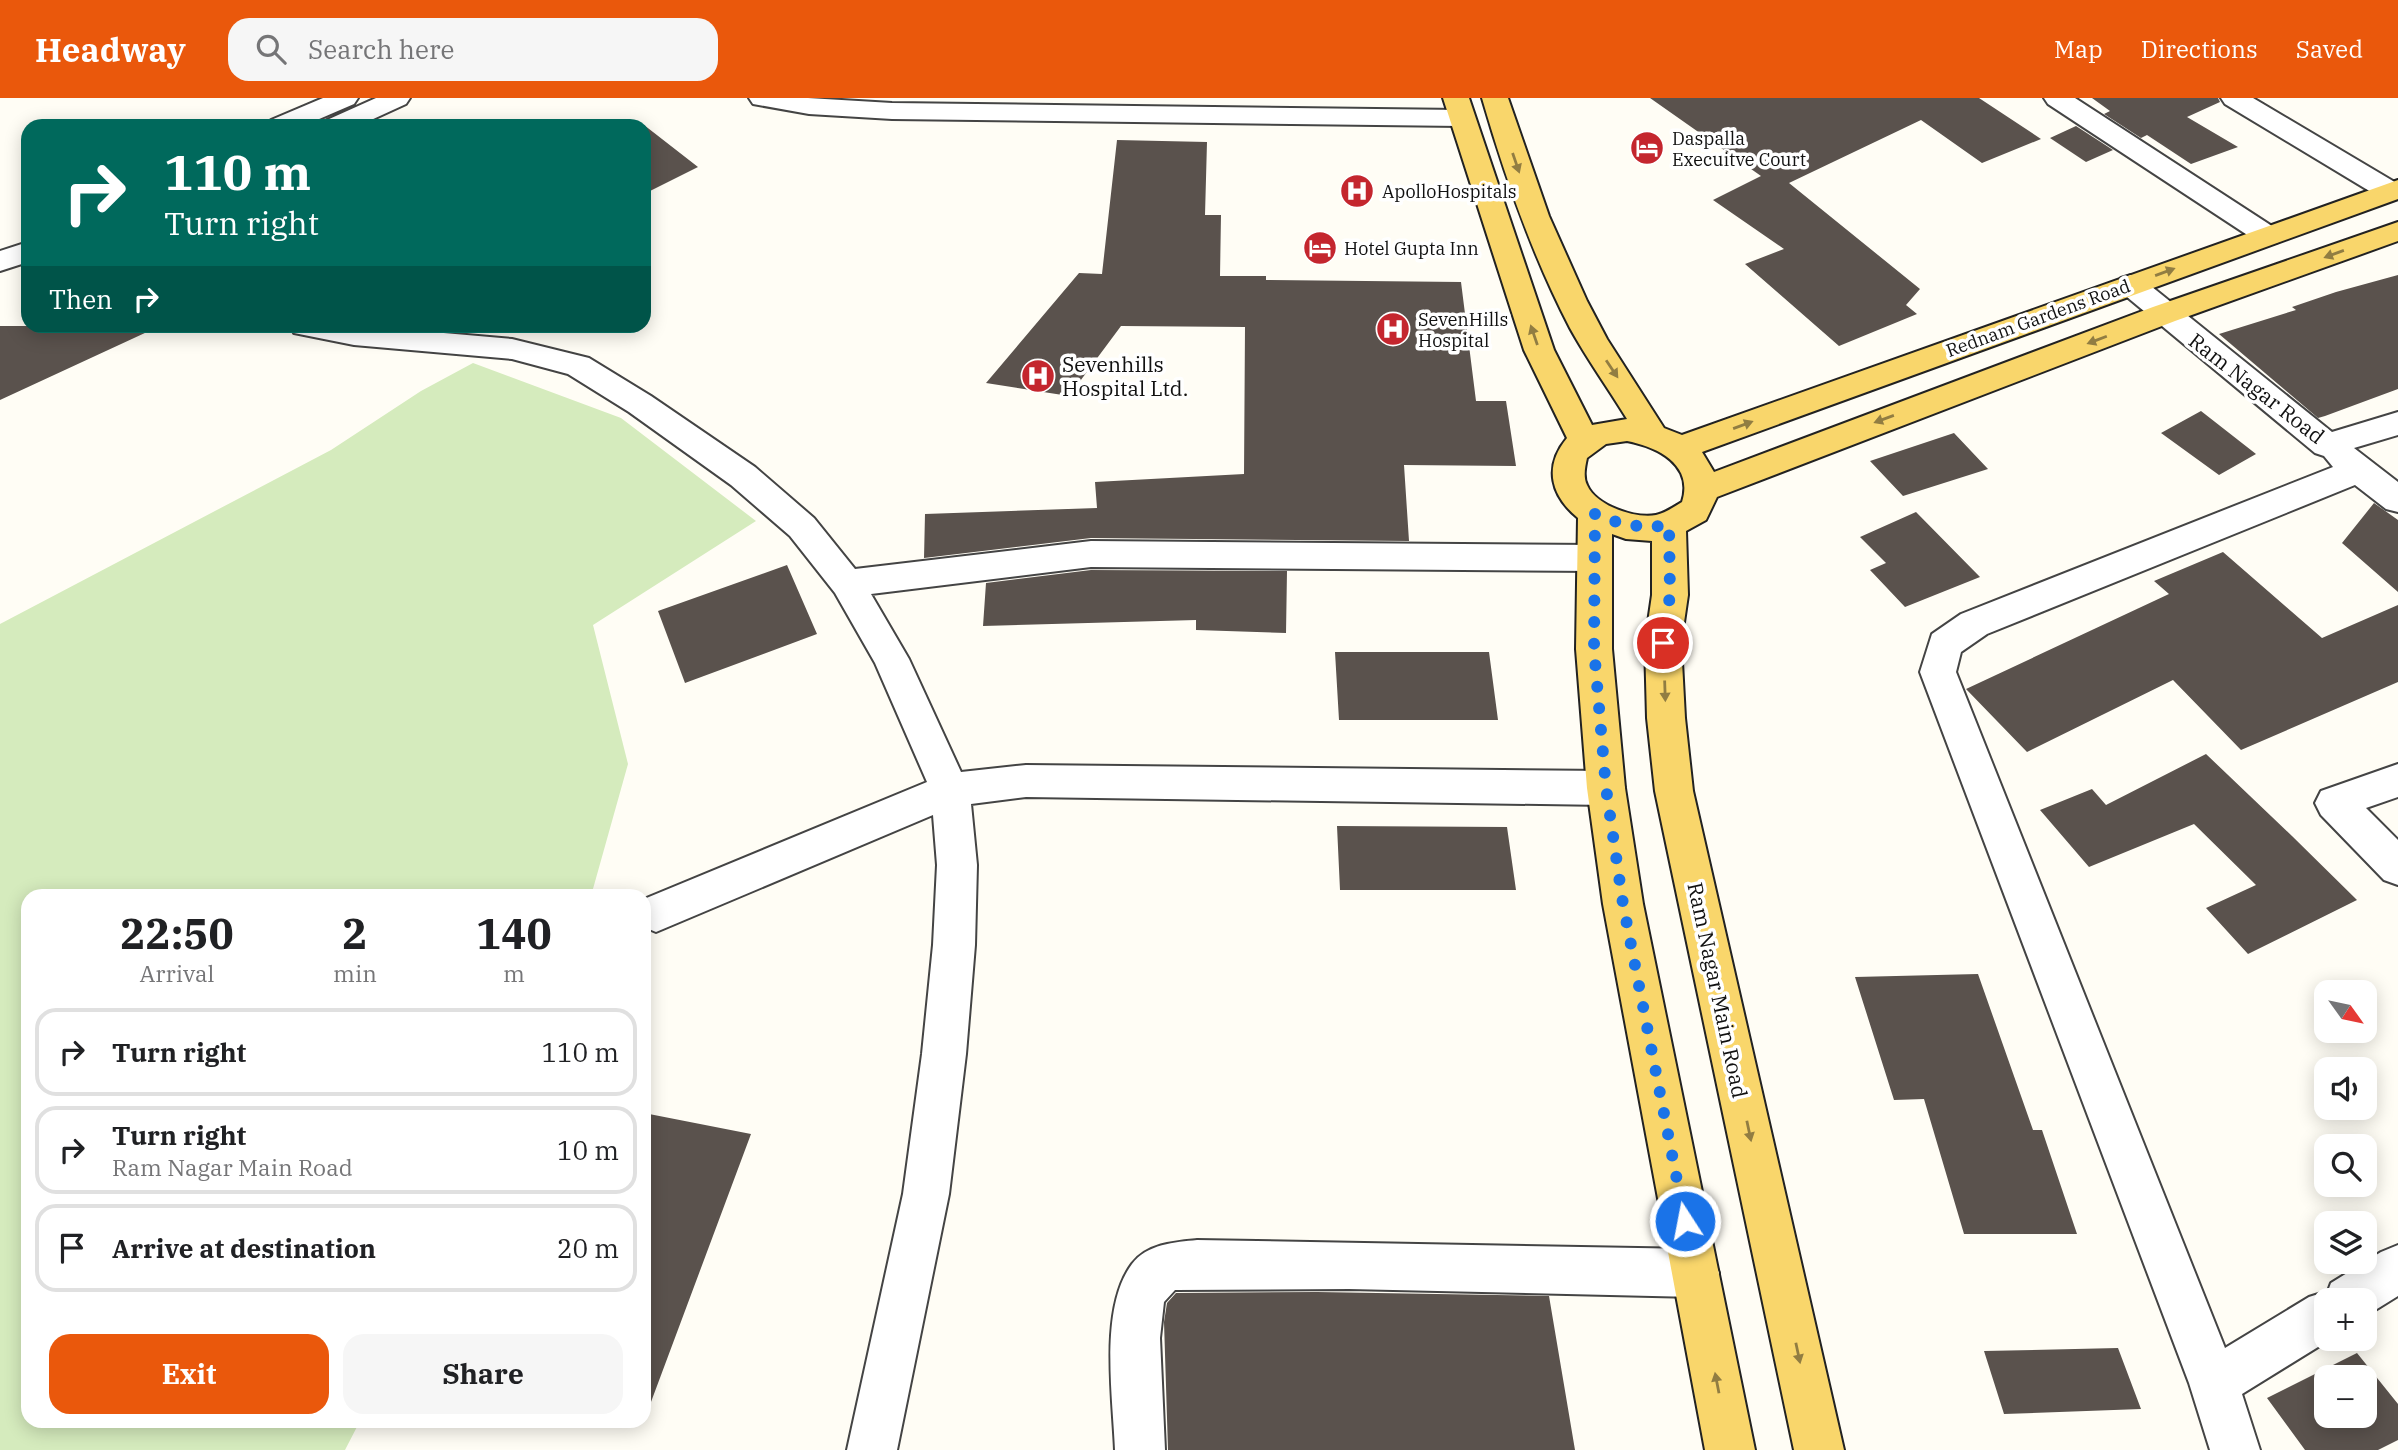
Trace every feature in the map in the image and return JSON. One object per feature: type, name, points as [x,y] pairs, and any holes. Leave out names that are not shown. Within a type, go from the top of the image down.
[{"type":"main road","points":[[1495,98],[1527,195],[1587,329],[1631,396],[1665,441],[1697,467],[1703,489],[1693,511],[1669,525],[1644,528],[1619,524],[1595,514],[1575,496],[1567,476],[1570,456],[1584,441],[1604,432],[1616,431],[1665,441]]},
{"type":"main road","points":[[1459,108],[1539,349],[1584,441]]},
{"type":"main road","name":"Rednam Gardens Road","points":[[1665,441],[2131,285],[2394,191]]},
{"type":"main road","name":"Rednam Gardens Road","points":[[1703,489],[2164,314],[2398,231]]},
{"type":"main road","points":[[1595,514],[1594,649],[1606,788],[1623,904],[1730,1450]]},
{"type":"main road","name":"Ram Nagar Main Road","points":[[1669,525],[1670,595],[1663,643],[1665,718],[1674,791],[1819,1450]]},
{"type":"street","points":[[296,119],[345,98]]},
{"type":"street","points":[[351,119],[397,98]]},
{"type":"street","points":[[762,98],[809,107],[899,105],[1459,108]]},
{"type":"street","points":[[2057,98],[2268,236]]},
{"type":"street","points":[[2234,98],[2394,191]]},
{"type":"street","points":[[0,236],[21,228]]},
{"type":"street","points":[[0,262],[21,254]]},
{"type":"street","name":"Ram Nagar Road","points":[[2131,285],[2327,445],[2398,424]]},
{"type":"street","points":[[343,333],[512,349],[578,366],[640,404],[743,476],[802,527],[847,583],[891,659],[950,790],[957,865],[954,945],[944,1054],[926,1194],[872,1450]]},
{"type":"street","points":[[2327,445],[2398,500]]},
{"type":"street","points":[[2235,1450],[2214,1383],[1938,672],[1945,644],[1974,624],[2359,470]]},
{"type":"street","points":[[847,583],[1091,554],[1595,558]]},
{"type":"street","points":[[2398,780],[2334,803],[2398,867]]},
{"type":"street","points":[[656,913],[950,790],[1026,781],[1606,788]]},
{"type":"street","points":[[1140,1450],[1136,1338],[1140,1299],[1150,1279],[1167,1267],[1197,1264],[1335,1265],[1695,1273]]},
{"type":"street","points":[[2367,1288],[2398,1269]]},
{"type":"street","points":[[2214,1383],[2314,1321]]},
{"type":"green space","points":[[473,363],[621,418],[756,521],[593,625],[628,764],[593,889],[21,889],[21,1428],[356,1428],[345,1450],[0,1450],[0,624],[331,450],[421,391]]},
{"type":"building","points":[[1650,98],[1979,98],[2041,139],[1982,163],[1921,120],[1789,183],[1920,289],[1906,305],[1917,314],[1839,346],[1745,264],[1784,249],[1713,200],[1761,176]]},
{"type":"building","points":[[2092,98],[2218,98],[2220,102],[2187,117],[2238,147],[2191,164],[2147,135],[2141,138],[2104,114],[2110,111]]},
{"type":"building","points":[[2076,126],[2113,150],[2086,162],[2050,138]]},
{"type":"building","points":[[651,130],[698,167],[651,190]]},
{"type":"building","points":[[1117,140],[1207,142],[1205,215],[1221,215],[1220,276],[1266,276],[1266,280],[1461,282],[1476,401],[1506,401],[1516,466],[1404,465],[1409,541],[1091,538],[924,558],[925,514],[1097,508],[1095,482],[1244,474],[1245,327],[1121,326],[1069,396],[986,383],[1079,273],[1102,274]]},
{"type":"building","points":[[2398,275],[2398,389],[2325,416],[2318,418],[2219,334],[2296,310],[2292,307],[2336,292]]},
{"type":"building","points":[[0,326],[21,326],[21,333],[145,333],[0,400]]},
{"type":"building","points":[[2201,411],[2256,454],[2219,475],[2161,433]]},
{"type":"building","points":[[1954,433],[1988,469],[1903,496],[1870,461]]},
{"type":"building","points":[[2374,503],[2398,520],[2398,592],[2342,543]]},
{"type":"building","points":[[1916,512],[1980,577],[1905,607],[1870,570],[1886,563],[1860,537]]},
{"type":"building","points":[[2223,552],[2322,638],[2398,605],[2398,682],[2241,750],[2173,680],[2027,752],[1966,689],[2169,594],[2154,581]]},
{"type":"building","points":[[787,565],[817,634],[685,683],[658,611]]},
{"type":"building","points":[[1091,570],[1287,571],[1286,633],[1196,630],[1196,620],[983,626],[986,583]]},
{"type":"building","points":[[1335,652],[1489,652],[1498,720],[1339,720]]},
{"type":"building","points":[[2206,754],[2357,900],[2248,954],[2206,908],[2256,885],[2194,824],[2089,867],[2040,810],[2092,789],[2106,805]]},
{"type":"building","points":[[1337,826],[1507,827],[1516,890],[1340,890]]},
{"type":"building","points":[[1978,974],[2033,1130],[2042,1130],[2077,1234],[1964,1234],[1924,1099],[1894,1100],[1855,977]]},
{"type":"building","points":[[651,1114],[751,1134],[651,1402]]},
{"type":"building","points":[[1317,1292],[1549,1296],[1575,1450],[1168,1450],[1164,1322],[1167,1303],[1176,1293]]},
{"type":"building","points":[[2118,1348],[2141,1409],[2004,1414],[1984,1351]]},
{"type":"building","points":[[2357,1353],[2367,1365],[2333,1365]]},
{"type":"building","points":[[2314,1374],[2314,1428],[2377,1428],[2377,1378],[2398,1404],[2398,1440],[2378,1450],[2305,1450],[2267,1398]]},
{"type":"place","name":"Daspalla Execuitve Court","points":[[1647,148]]},
{"type":"place","name":"ApolloHospitals","points":[[1357,191]]},
{"type":"place","name":"Hotel Gupta Inn","points":[[1320,248]]},
{"type":"place","name":"SevenHills Hospital","points":[[1393,329]]},
{"type":"place","name":"Sevenhills Hospital Ltd.","points":[[1038,376]]},
{"type":"route","points":[[1663,643],[1670,595],[1669,525],[1644,528],[1619,524],[1595,514],[1594,649],[1606,788],[1623,904],[1685,1221]]}]
